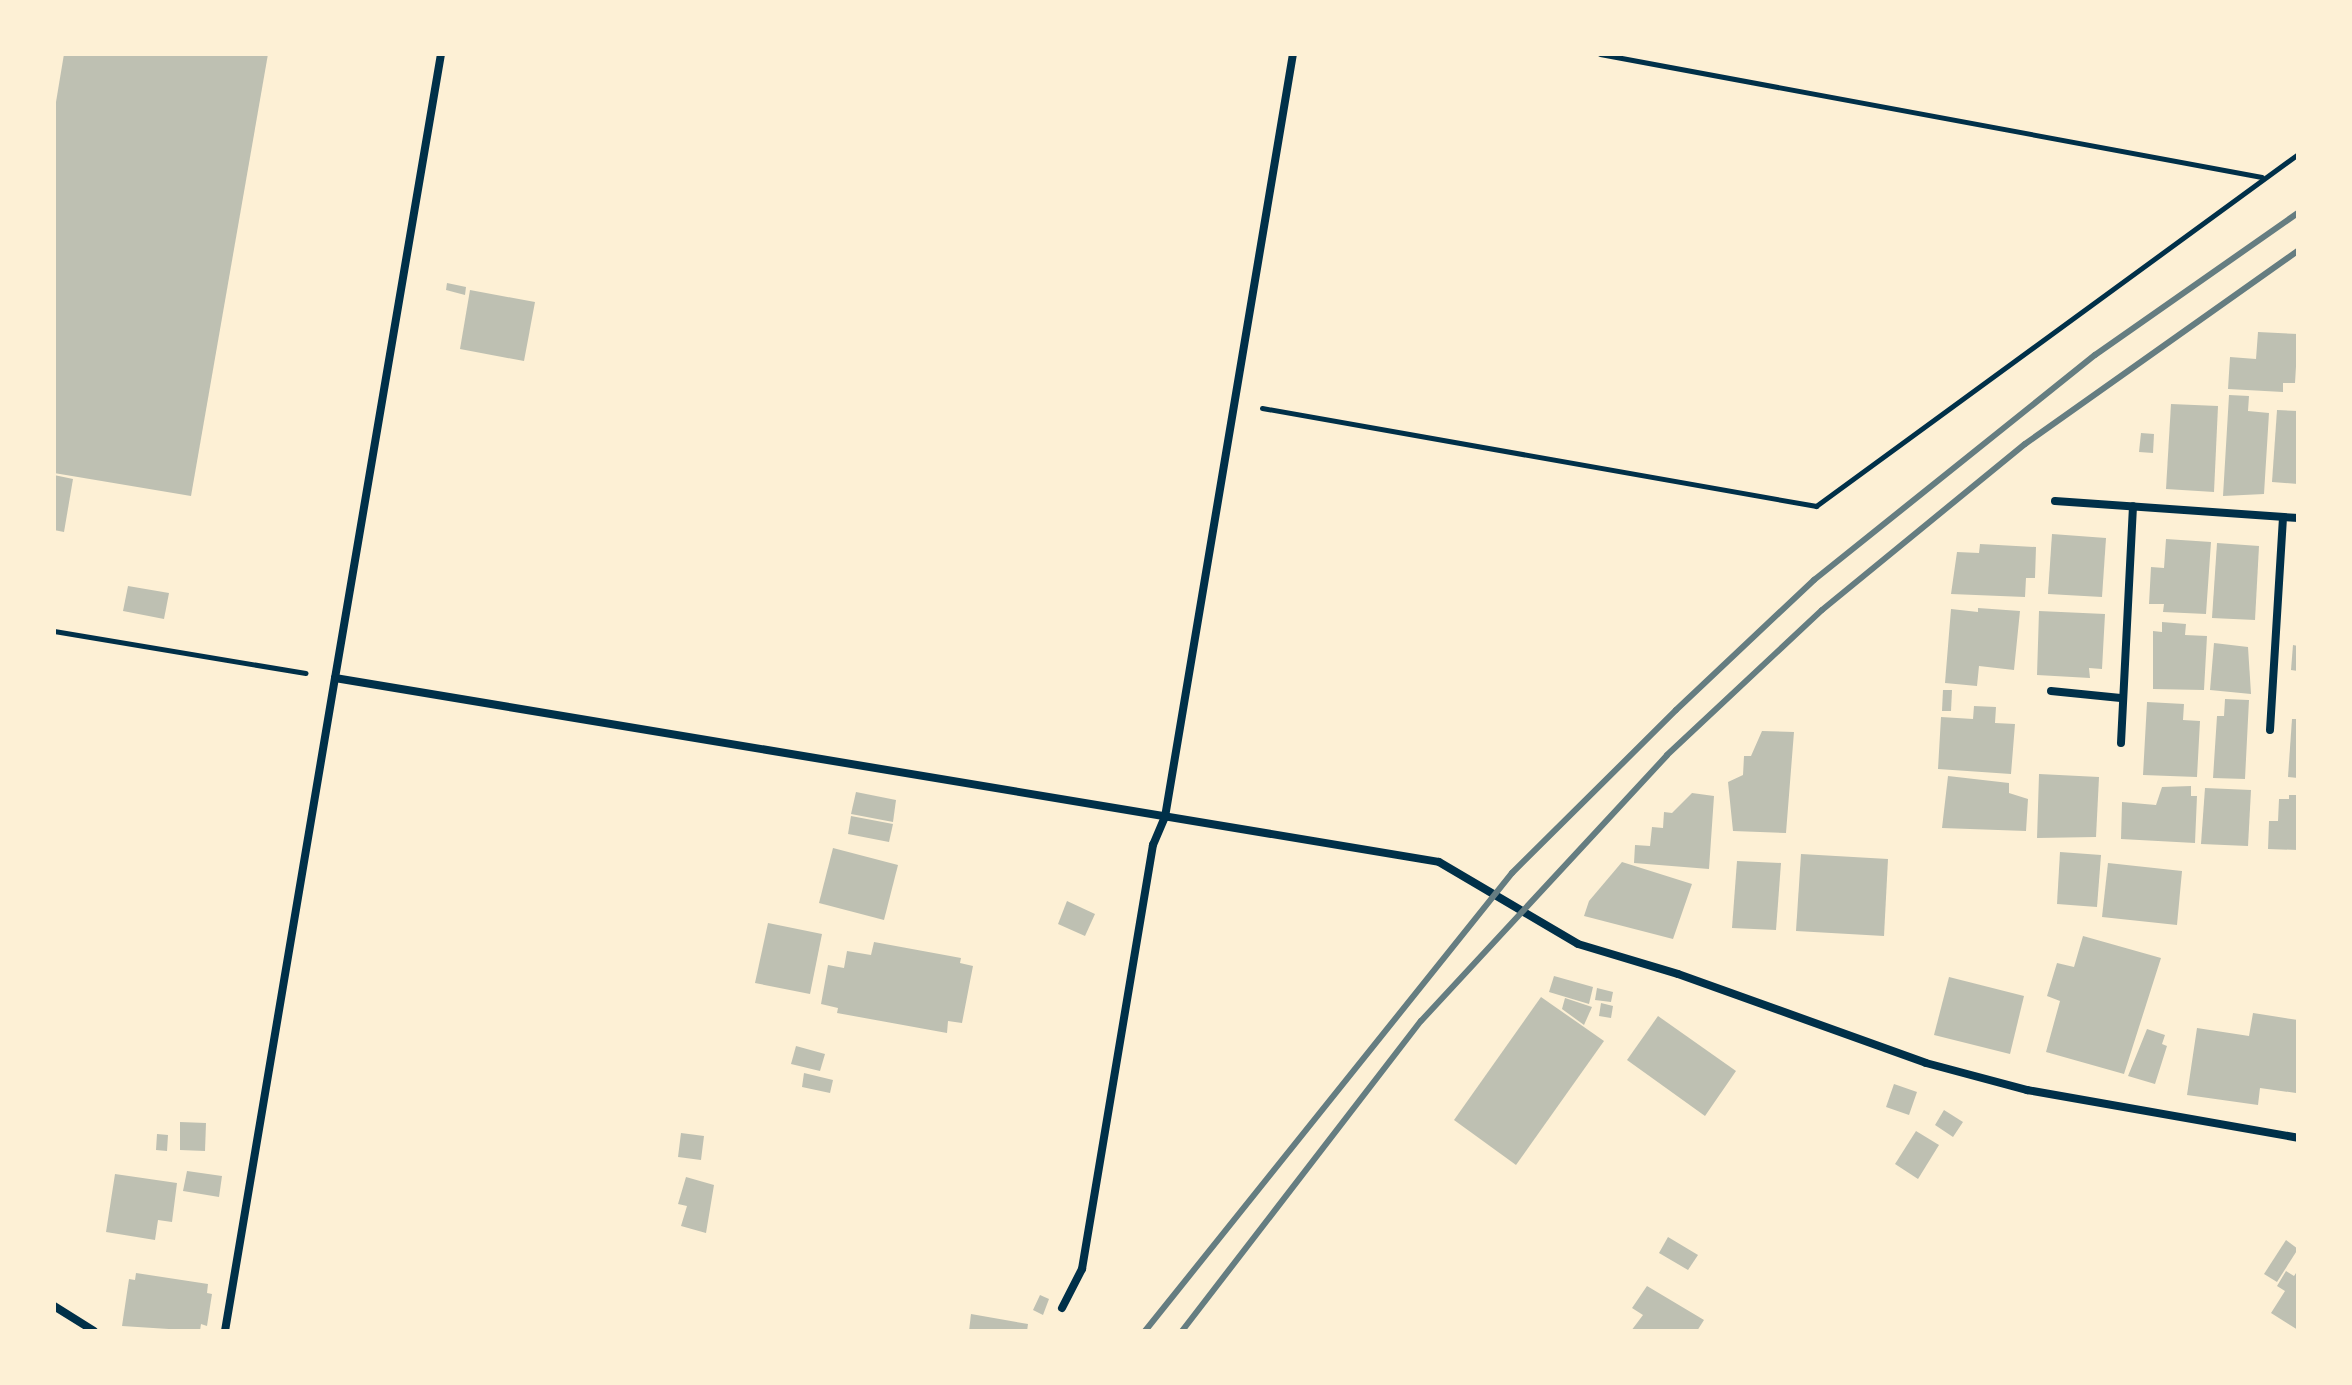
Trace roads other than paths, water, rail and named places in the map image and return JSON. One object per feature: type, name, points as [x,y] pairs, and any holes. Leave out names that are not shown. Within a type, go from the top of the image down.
[{"type":"street","points":[[225,1331],[441,54]]},
{"type":"street","points":[[1062,1308],[1082,1269],[1153,845],[1165,817],[1293,54]]},
{"type":"street","points":[[2055,501],[2298,518]]},
{"type":"street","points":[[2121,743],[2133,506]]},
{"type":"street","points":[[2270,730],[2283,518]]},
{"type":"street","points":[[335,678],[1439,862],[1578,944],[1678,974],[1926,1063],[2027,1090],[2298,1138]]},
{"type":"street","points":[[2051,691],[2121,698]]},
{"type":"street","points":[[54,1306],[94,1331]]},
{"type":"railway","points":[[1145,1331],[1512,873],[1676,710],[1814,580],[2095,355],[2298,213]]},
{"type":"railway","points":[[1182,1331],[1421,1021],[1667,755],[1822,610],[2025,444],[2298,251]]}]
